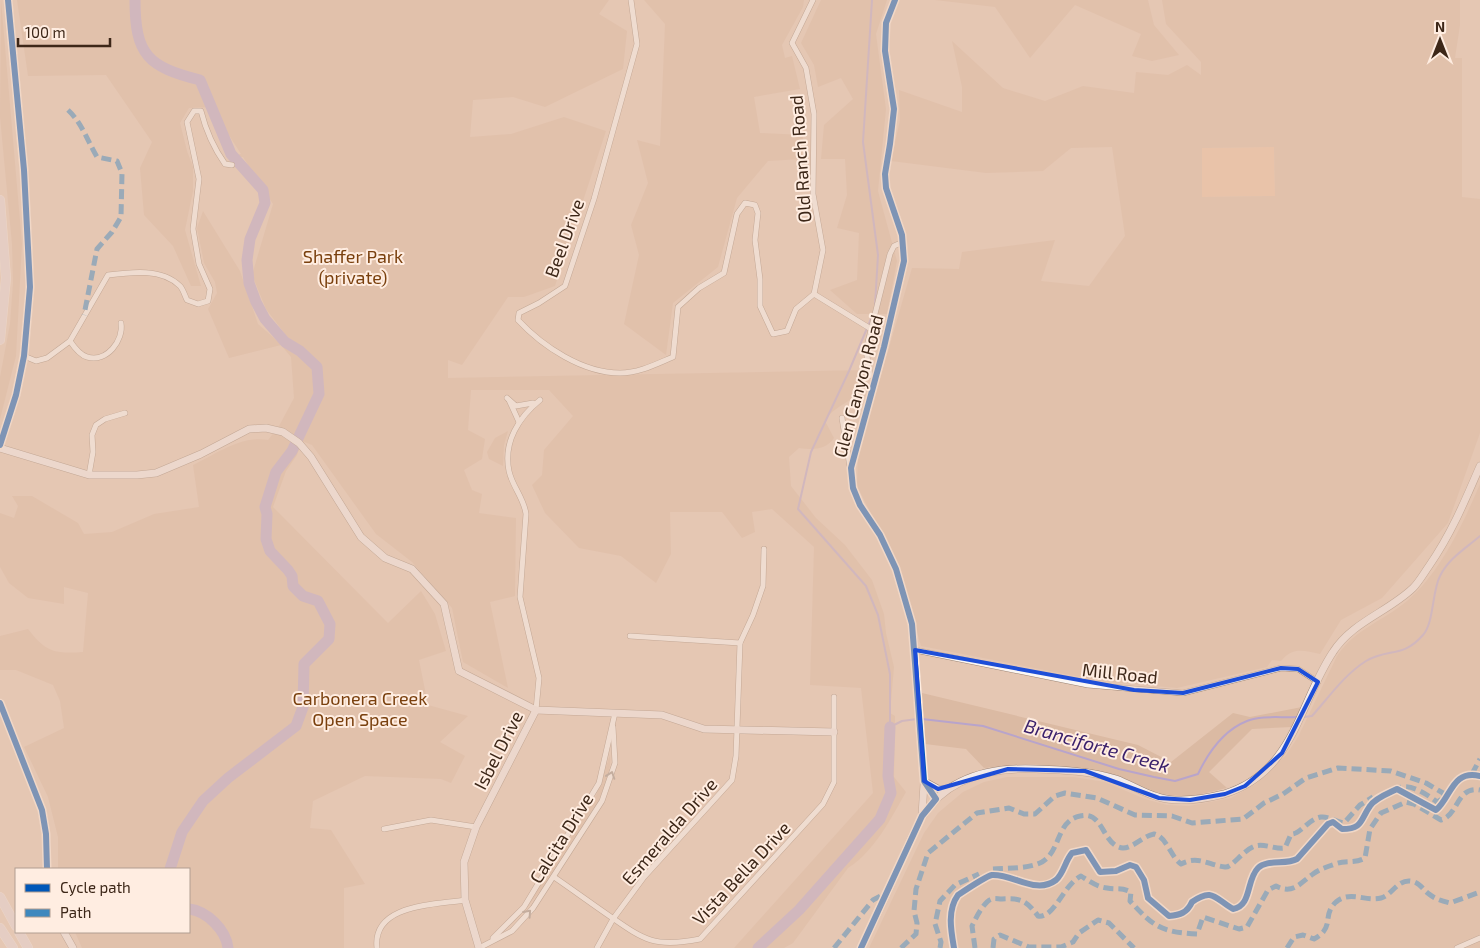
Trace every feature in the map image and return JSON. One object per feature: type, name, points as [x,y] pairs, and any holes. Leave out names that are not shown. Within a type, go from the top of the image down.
[{"type":"highway","points":[[0,200],[6,278],[0,340]]},
{"type":"highway","points":[[0,897],[15,924]]},
{"type":"highway","points":[[0,928],[14,948]]},
{"type":"highway","points":[[20,933],[28,948]]},
{"type":"street","points":[[8,0],[16,70],[30,258],[24,356],[16,394],[0,447],[89,475],[156,473],[201,454],[248,429],[266,428],[283,432],[299,443],[311,457],[361,537],[386,558],[412,569],[444,604],[459,671],[536,710],[662,716],[704,729],[737,732],[834,732]]},
{"type":"street","name":"Beel Drive","points":[[631,0],[637,44],[594,199],[565,286],[539,304],[519,313],[518,320],[534,337],[565,356],[590,367],[620,373],[647,368],[673,357],[678,307],[699,288],[724,273],[737,214],[745,203],[755,205],[758,212],[756,240],[760,279],[760,306],[772,334],[788,331],[796,309],[814,294]]},
{"type":"street","name":"Old Ranch Road","points":[[813,0],[792,43],[806,68],[814,114],[813,194],[822,250],[814,294]]},
{"type":"street","name":"Glen Canyon Road","points":[[895,0],[886,23],[885,51],[894,109],[884,174],[886,188],[903,242],[904,261],[851,468],[853,488],[860,505],[880,535],[896,569],[912,624],[924,781],[936,799]]},
{"type":"street","points":[[24,356],[36,361],[47,358],[70,341],[108,275],[125,273],[159,274],[180,286],[187,300],[198,304],[208,301],[210,289],[199,264],[192,229],[199,179],[188,122],[194,112],[201,111],[206,132],[216,151],[225,164],[232,166]]},
{"type":"street","points":[[875,378],[870,375],[866,350],[890,254],[894,246],[903,242]]},
{"type":"street","points":[[814,294],[871,329]]},
{"type":"street","points":[[70,341],[79,352],[88,357],[104,356],[112,351],[120,337],[122,329],[120,323]]},
{"type":"street","points":[[507,398],[516,406],[529,405],[540,400],[529,409],[519,422],[507,398]]},
{"type":"street","points":[[89,475],[93,452],[92,435],[96,425],[106,419],[125,413]]},
{"type":"street","points":[[842,418],[853,488]]},
{"type":"street","name":"Isbel Drive","points":[[479,948],[465,900],[464,862],[476,828],[536,710],[540,678],[520,597],[526,514],[524,502],[509,472],[508,451],[519,422]]},
{"type":"street","points":[[861,948],[922,816],[947,789],[966,779],[993,771],[1085,771],[1117,780],[1159,798],[1190,800],[1224,794],[1244,786],[1263,772],[1294,735],[1333,652],[1347,634],[1414,587],[1457,521],[1480,466]]},
{"type":"street","name":"Esmeralda Drive","points":[[597,948],[613,919],[644,877],[732,780],[736,756],[740,643],[753,615],[763,586],[764,549]]},
{"type":"street","points":[[630,636],[740,643]]},
{"type":"street","name":"Mill Road","points":[[915,650],[1088,685],[1134,690],[1183,693],[1281,668],[1298,669],[1318,682]]},
{"type":"street","name":"Vista Bella Drive","points":[[554,877],[642,942],[664,947],[683,946],[700,939],[823,804],[834,782],[834,697]]},
{"type":"street","points":[[0,703],[42,810],[46,834],[47,868]]},
{"type":"street","name":"Calcita Drive","points":[[489,942],[524,907],[599,783],[615,713]]},
{"type":"street","name":"Calcita Drive","points":[[479,948],[512,931],[532,908],[602,801],[615,763],[613,727]]},
{"type":"street","points":[[924,781],[931,787],[947,789]]},
{"type":"street","points":[[922,816],[924,781]]},
{"type":"street","points":[[384,828],[431,820],[476,828]]},
{"type":"street","points":[[377,948],[378,930],[386,919],[397,912],[465,900]]},
{"type":"street","points":[[65,933],[73,948]]},
{"type":"street","points":[[1457,948],[1480,938]]},
{"type":"highlighted area","points":[[915,650],[1134,690],[1183,693],[1281,668],[1298,669],[1318,682],[1282,753],[1245,786],[1225,794],[1190,800],[1159,798],[1085,771],[1008,769],[938,789],[924,781]]},
{"type":"shaded area","points":[[1274,147],[1275,196],[1202,197],[1202,148]]},
{"type":"green space","points":[[1,0],[22,244],[16,356],[0,419],[0,377],[10,324],[13,283],[12,244],[0,117]]},
{"type":"green space","points":[[17,0],[609,0],[599,14],[627,31],[623,69],[545,107],[513,97],[473,100],[470,137],[511,134],[564,117],[606,131],[555,286],[524,297],[508,297],[462,365],[448,360],[448,378],[866,370],[861,387],[856,394],[828,416],[825,421],[834,438],[831,442],[818,448],[799,448],[789,457],[791,486],[816,518],[845,545],[872,580],[884,614],[886,633],[894,667],[890,713],[895,716],[894,777],[906,792],[874,843],[858,861],[848,868],[793,943],[784,948],[734,948],[873,793],[861,688],[810,685],[814,547],[772,509],[752,512],[755,532],[742,538],[722,512],[670,512],[671,554],[656,583],[621,556],[579,548],[545,513],[532,485],[542,475],[544,450],[573,416],[549,390],[471,390],[468,430],[485,439],[482,459],[464,470],[472,490],[482,494],[479,513],[516,518],[515,596],[490,602],[508,688],[463,662],[452,608],[412,562],[376,534],[312,445],[302,441],[297,455],[286,471],[273,507],[388,623],[421,591],[435,614],[446,651],[419,660],[428,705],[468,716],[440,742],[465,756],[451,783],[441,779],[365,776],[313,801],[310,828],[331,830],[365,884],[344,888],[344,948],[82,948],[75,933],[190,933],[190,868],[58,868],[58,837],[48,797],[24,747],[64,728],[60,701],[53,685],[16,670],[0,670],[0,636],[28,629],[40,643],[51,650],[58,652],[83,652],[88,593],[64,587],[64,604],[28,598],[9,583],[0,567],[0,513],[14,518],[18,506],[12,496],[32,496],[78,523],[84,534],[112,532],[154,514],[199,507],[193,465],[239,443],[258,439],[268,440],[279,426],[294,398],[291,357],[281,345],[229,358],[208,309],[217,293],[215,282],[204,263],[197,228],[203,211],[240,271],[258,324],[281,344],[291,342],[266,309],[252,275],[273,204],[243,157],[237,155],[241,154],[211,107],[189,108],[180,123],[193,167],[193,191],[185,230],[201,286],[191,286],[173,246],[144,215],[140,168],[152,142],[106,75],[28,76]]},
{"type":"green space","points":[[644,0],[804,0],[803,7],[782,45],[785,58],[792,56],[800,89],[754,97],[760,133],[803,135],[802,159],[768,161],[737,198],[718,267],[673,303],[666,355],[624,324],[639,255],[631,225],[648,183],[637,140],[660,146],[665,24]]},
{"type":"green space","points":[[821,0],[887,0],[876,34],[886,109],[878,191],[897,261],[887,314],[857,314],[830,290],[857,280],[859,233],[837,228],[847,195],[845,159],[821,159],[824,125],[853,99],[841,78],[818,87],[814,65],[801,43]]},
{"type":"green space","points":[[935,0],[1148,0],[1154,25],[1179,55],[1152,61],[1132,56],[1141,34],[1075,5],[1030,58],[995,7]]},
{"type":"green space","points":[[1162,0],[1460,0],[1460,25],[1455,58],[1462,58],[1462,197],[1480,199],[1480,433],[1448,523],[1382,598],[1341,620],[1320,654],[1303,651],[1289,653],[1281,661],[1272,660],[1267,667],[1177,688],[1101,681],[921,646],[897,565],[857,486],[858,455],[912,268],[959,269],[962,252],[1055,240],[1041,281],[1089,286],[1125,236],[1112,147],[1071,148],[1043,171],[986,173],[891,161],[900,120],[899,90],[962,112],[962,87],[952,41],[1003,88],[1045,101],[1083,86],[1134,93],[1136,72],[1168,75],[1187,65],[1201,75],[1201,62],[1166,24]],"holes":[[[1274,147],[1275,196],[1202,197],[1202,148]]]},
{"type":"green space","points":[[508,431],[504,445],[503,466],[489,459],[487,452],[495,438]]},
{"type":"green space","points":[[1480,484],[1480,948],[869,948],[924,833],[938,813],[963,792],[984,782],[1007,777],[1074,777],[1105,782],[1145,799],[1167,805],[1189,806],[1231,798],[1256,784],[1286,755],[1298,737],[1337,656],[1344,647],[1361,632],[1407,601],[1430,577],[1450,547]]},
{"type":"green space","points":[[922,693],[1138,745],[1171,762],[1233,713],[1250,717],[1302,707],[1292,727],[1252,729],[1209,772],[1227,788],[1189,797],[1160,794],[1121,777],[1084,768],[1025,764],[984,768],[966,749],[925,744]]},
{"type":"green space","points":[[610,755],[609,773],[601,795],[573,846],[538,894],[509,928],[560,856],[596,796]]},
{"type":"waterway","points":[[135,0],[138,34],[148,56],[168,70],[200,80],[231,154],[263,190],[265,203],[250,239],[247,260],[249,283],[265,319],[285,342],[300,351],[317,367],[319,394],[292,451],[276,472],[265,507],[267,514],[266,539],[270,551],[292,576],[293,586],[303,596],[318,601],[330,624],[329,639],[304,664],[303,707],[296,726],[228,778],[203,801],[182,832],[170,868]]},
{"type":"waterway","points":[[872,0],[863,142],[878,255],[875,305]]},
{"type":"waterway","points":[[873,314],[811,452],[798,509],[866,586],[878,615],[890,674],[890,727],[902,721],[917,719]]},
{"type":"waterway","name":"Branciforte Creek","points":[[1304,717],[1312,716],[1344,680],[1366,661],[1409,647],[1423,635],[1427,630],[1437,582],[1440,576],[1453,559],[1480,536]]},
{"type":"waterway","name":"Branciforte Creek","points":[[922,719],[983,726],[1119,769],[1175,781],[1198,774],[1218,743],[1239,725],[1259,718],[1297,717]]},
{"type":"waterway","points":[[758,948],[799,910],[880,819],[891,793],[888,776],[890,727]]},
{"type":"waterway","points":[[190,909],[202,913],[215,922],[224,935],[228,948]]},
{"type":"marked path","points":[[68,110],[81,126],[97,157],[117,161],[122,173],[121,217],[112,232],[97,249],[84,315]]},
{"type":"marked path","points":[[1472,774],[1480,759]]},
{"type":"marked path","points":[[901,948],[916,934],[917,923],[914,911],[916,889],[928,853],[977,813],[1009,808],[1024,814],[1035,814],[1055,796],[1065,793],[1097,798],[1135,815],[1172,816],[1192,823],[1243,819],[1264,803],[1283,794],[1306,778],[1338,768],[1391,771],[1426,783],[1443,793],[1445,797],[1437,802],[1414,788],[1399,788]]},
{"type":"marked path","points":[[975,948],[972,926],[980,911],[989,900],[1014,899],[1023,901],[1038,916],[1044,915],[1054,907],[1069,886],[1081,876],[1093,884],[1131,892],[1130,901],[1152,922],[1166,930],[1197,934],[1203,917],[1239,929],[1247,927],[1268,890],[1276,886],[1292,889],[1324,868],[1365,858],[1370,829],[1381,813],[1406,802],[1414,804],[1441,820],[1451,813],[1466,792],[1480,790]]},
{"type":"marked path","points":[[993,869],[1024,867],[1042,862],[1053,851],[1062,830],[1072,819],[1080,816],[1094,818],[1116,846],[1127,847],[1154,834],[1162,839],[1181,864],[1187,861],[1198,860],[1228,867],[1246,851],[1255,846],[1263,845],[1285,848],[1291,834],[1298,832],[1316,818],[1326,817],[1344,823],[1360,805],[1373,797]]},
{"type":"marked path","points":[[940,948],[941,942],[935,924],[940,901],[955,885],[979,874]]},
{"type":"marked path","points":[[1287,948],[1294,937],[1303,935],[1314,939],[1321,935],[1327,926],[1329,912],[1332,907],[1336,902],[1347,897],[1381,898],[1405,881],[1419,884],[1434,897],[1450,903],[1480,892]]},
{"type":"marked path","points":[[834,948],[873,900],[884,894]]},
{"type":"marked path","points":[[993,948],[994,939],[1000,935],[1029,947],[1061,947],[1073,942],[1079,933],[1098,920],[1109,923],[1134,948]]},
{"type":"cycle path","points":[[0,445],[16,395],[24,356],[30,287],[24,170],[8,0]]},
{"type":"cycle path","points":[[861,948],[922,816],[936,799],[924,781],[912,624],[896,569],[880,535],[860,505],[853,488],[851,468],[884,347],[904,261],[902,235],[886,188],[885,174],[894,109],[885,51],[886,23],[895,0]]},
{"type":"cycle path","points":[[0,703],[42,810],[46,834],[47,868]]},
{"type":"cycle path","points":[[954,948],[951,914],[958,895],[992,875],[1008,877],[1033,885],[1048,884],[1059,877],[1072,853],[1086,850],[1100,872],[1116,871],[1130,865],[1136,867],[1144,880],[1148,898],[1169,916],[1183,913],[1192,902],[1205,895],[1214,896],[1233,909],[1243,903],[1254,873],[1258,868],[1266,864],[1288,862],[1297,859],[1328,824],[1333,822],[1342,829],[1354,827],[1360,823],[1372,803],[1397,789],[1436,810],[1453,786],[1463,777],[1471,775],[1480,776]]},
{"type":"park label","name":"Shaffer Park (private)","points":[[353,266]]},
{"type":"park label","name":"Carbonera Creek Open Space","points":[[360,708]]}]
